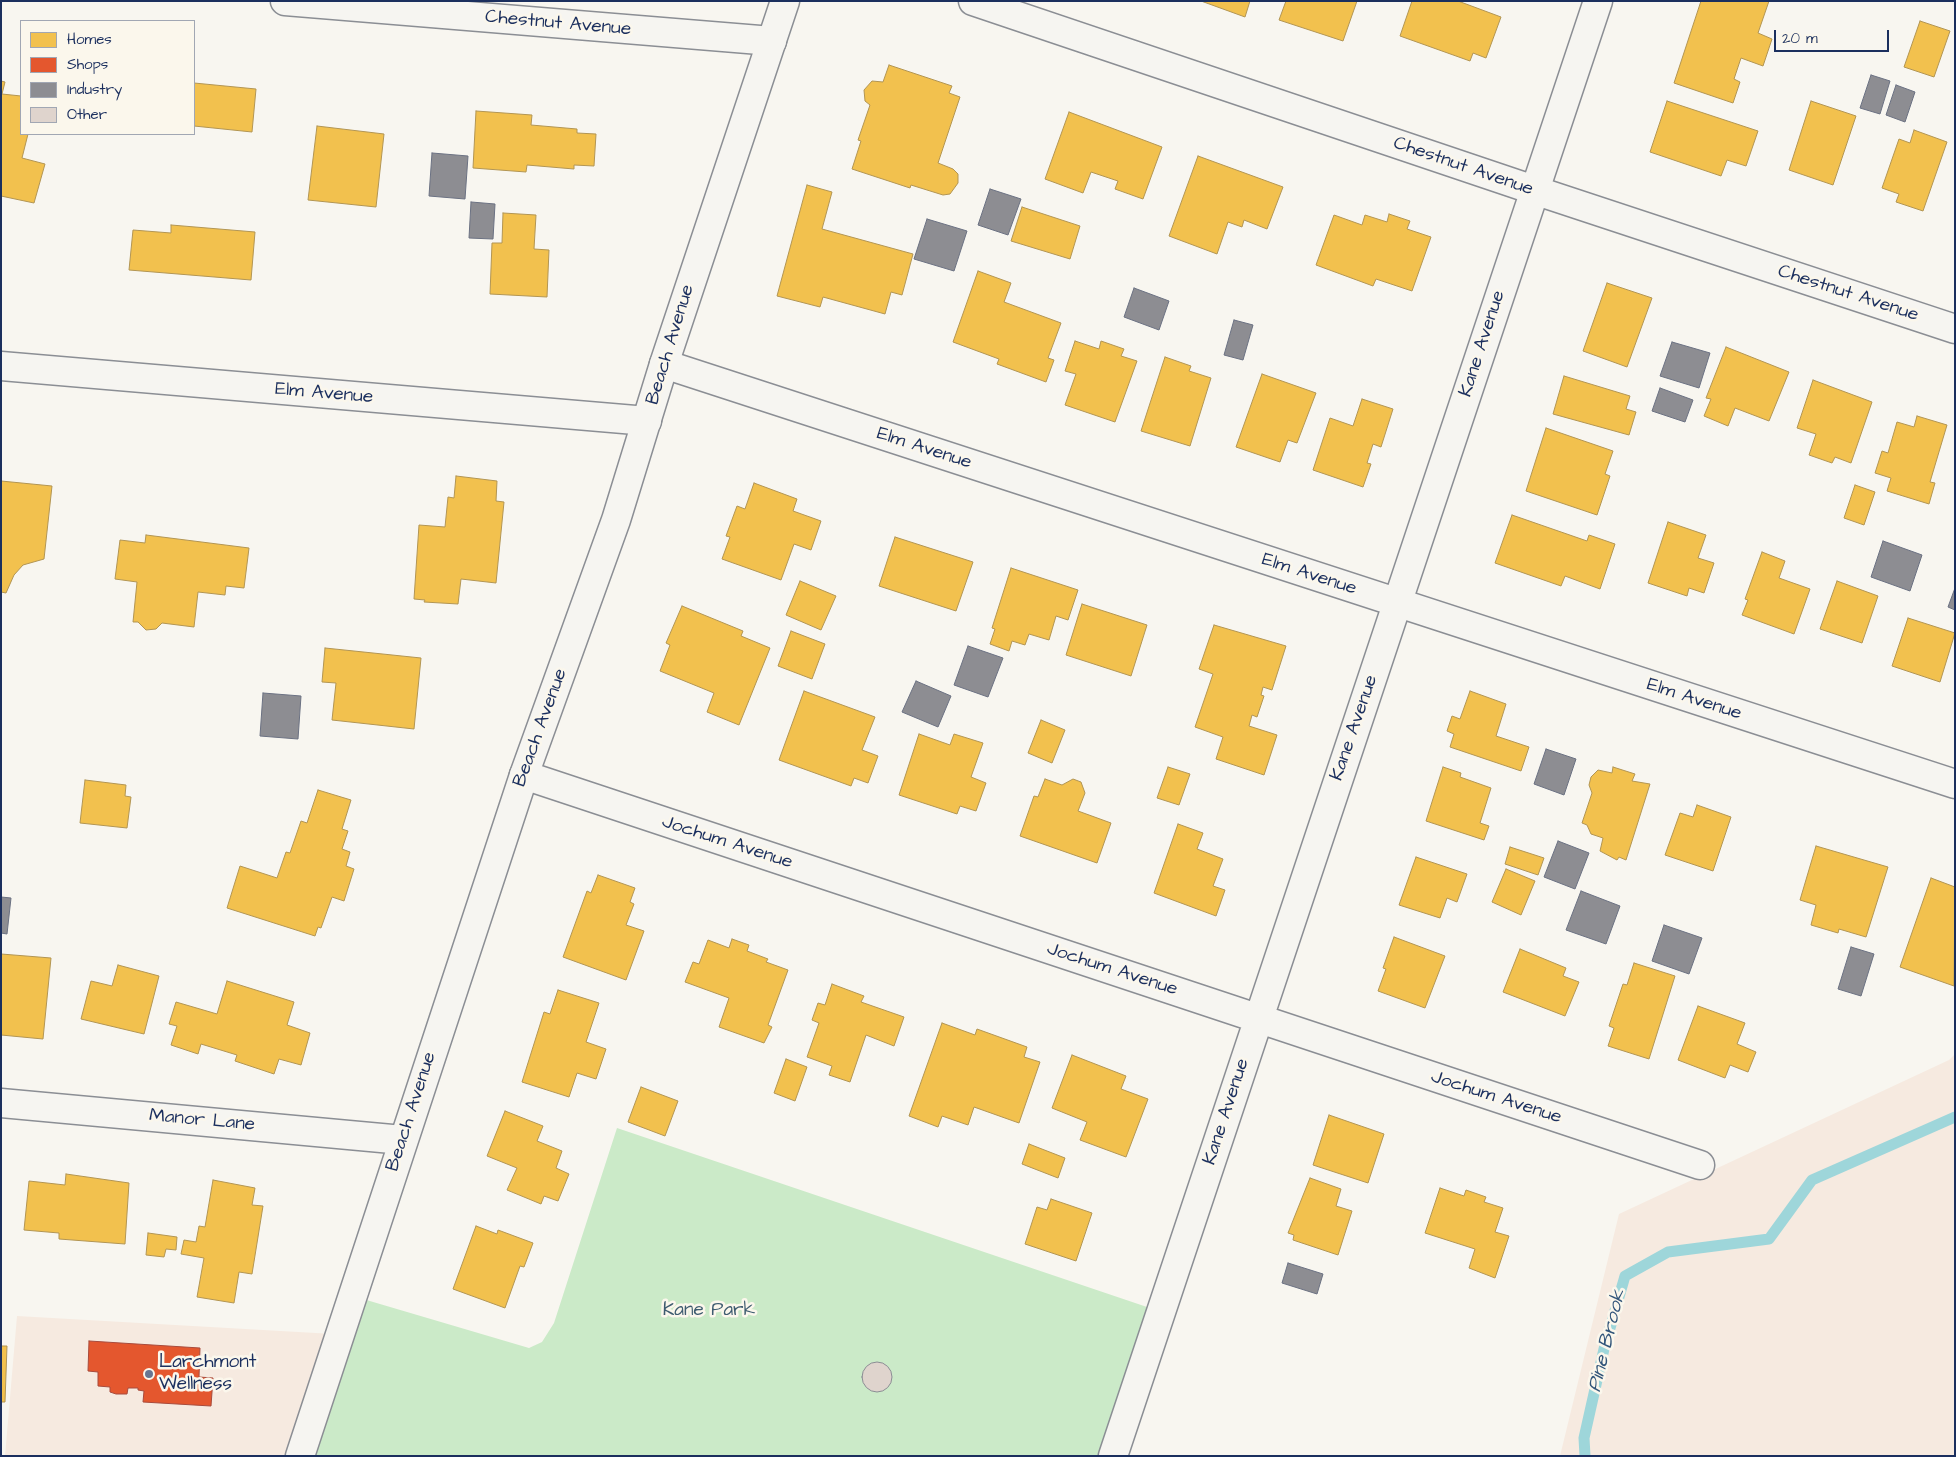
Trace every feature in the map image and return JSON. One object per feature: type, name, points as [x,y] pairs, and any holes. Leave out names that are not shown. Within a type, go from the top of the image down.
[{"type":"street","name":"Chestnut Avenue","points":[[285,1],[772,41]]},
{"type":"street","name":"Beach Avenue","points":[[300,1456],[524,775],[616,520],[648,422],[664,364],[784,1]]},
{"type":"street","name":"Chestnut Avenue","points":[[973,1],[1534,190],[1955,329]]},
{"type":"street","name":"Kane Avenue","points":[[1113,1456],[1598,1]]},
{"type":"street","name":"Elm Avenue","points":[[664,364],[1955,784]]},
{"type":"street","name":"Elm Avenue","points":[[1,366],[648,422]]},
{"type":"street","name":"Jochum Avenue","points":[[524,775],[1700,1165]]},
{"type":"street","name":"Manor Lane","points":[[1,1103],[403,1140]]},
{"type":"shaded area","points":[[1955,1054],[1955,1456],[1560,1456],[1619,1214],[1949,1060]]},
{"type":"shaded area","points":[[17,1316],[351,1335],[309,1456],[5,1456]]},
{"type":"green space","name":"Kane Park","points":[[617,1128],[1147,1307],[1099,1456],[309,1456],[363,1299],[529,1348],[542,1342],[554,1323]]},
{"type":"building: Homes","points":[[1201,1],[1250,1],[1245,17]]},
{"type":"building: Homes","points":[[1286,1],[1357,1],[1343,41],[1279,20]]},
{"type":"building: Homes","points":[[1412,1],[1458,1],[1501,17],[1486,58],[1473,53],[1470,61],[1400,36]]},
{"type":"building: Homes","points":[[1701,1],[1769,1],[1758,33],[1772,39],[1763,66],[1741,58],[1734,79],[1740,82],[1733,103],[1674,83]]},
{"type":"building: Homes","points":[[1920,21],[1950,31],[1934,77],[1904,67]]},
{"type":"building: Homes","points":[[889,65],[952,86],[949,93],[960,97],[938,163],[953,169],[958,174],[958,183],[950,194],[943,195],[911,185],[910,188],[852,169],[861,141],[858,140],[870,105],[865,101],[864,90],[872,81],[883,82]]},
{"type":"building: Homes","points":[[1,81],[5,82],[2,94],[20,96],[20,135],[28,135],[22,158],[45,164],[34,203],[1,196]]},
{"type":"building: Homes","points":[[195,83],[256,89],[252,132],[195,126]]},
{"type":"building: Homes","points":[[1667,101],[1758,131],[1746,166],[1727,160],[1721,176],[1650,152]]},
{"type":"building: Homes","points":[[1811,101],[1856,116],[1833,185],[1789,170]]},
{"type":"building: Homes","points":[[476,111],[532,115],[531,125],[577,129],[577,133],[596,134],[594,166],[574,165],[574,169],[527,165],[526,172],[473,168]]},
{"type":"building: Homes","points":[[1069,112],[1162,147],[1143,199],[1115,189],[1118,181],[1091,172],[1083,193],[1045,179]]},
{"type":"building: Homes","points":[[317,126],[384,134],[376,207],[308,200]]},
{"type":"building: Homes","points":[[1914,130],[1947,142],[1923,211],[1896,202],[1899,194],[1882,188],[1899,139],[1910,143]]},
{"type":"building: Homes","points":[[1198,156],[1283,187],[1267,229],[1244,220],[1242,227],[1228,222],[1217,254],[1169,236]]},
{"type":"building: Homes","points":[[807,185],[832,192],[822,229],[913,254],[902,295],[891,292],[885,314],[823,297],[820,307],[777,296]]},
{"type":"building: Homes","points":[[1022,207],[1080,226],[1070,259],[1011,241]]},
{"type":"building: Homes","points":[[503,213],[536,215],[534,249],[549,250],[547,297],[490,294],[492,243],[502,243]]},
{"type":"building: Homes","points":[[1389,214],[1410,221],[1407,229],[1431,237],[1412,291],[1376,279],[1373,286],[1316,265],[1334,215],[1362,225],[1365,215],[1387,222]]},
{"type":"building: Homes","points":[[171,225],[255,232],[251,280],[129,270],[133,230],[171,233]]},
{"type":"building: Homes","points":[[978,271],[1011,283],[1004,302],[1061,323],[1048,358],[1054,360],[1046,382],[997,364],[999,359],[953,342]]},
{"type":"building: Homes","points":[[1607,283],[1652,298],[1627,367],[1583,351]]},
{"type":"building: Homes","points":[[1075,341],[1099,349],[1101,341],[1124,349],[1121,356],[1137,361],[1115,422],[1065,405],[1076,374],[1065,371]]},
{"type":"building: Homes","points":[[1726,347],[1789,372],[1769,421],[1735,408],[1728,426],[1704,416],[1711,399],[1706,398]]},
{"type":"building: Homes","points":[[1165,357],[1191,366],[1189,371],[1211,378],[1190,446],[1141,431]]},
{"type":"building: Homes","points":[[1262,374],[1316,393],[1297,443],[1288,440],[1280,462],[1236,447]]},
{"type":"building: Homes","points":[[1564,376],[1630,396],[1626,409],[1636,412],[1629,435],[1553,414]]},
{"type":"building: Homes","points":[[1813,380],[1872,402],[1851,463],[1835,457],[1832,463],[1809,455],[1816,434],[1797,428]]},
{"type":"building: Homes","points":[[1362,399],[1393,409],[1381,447],[1373,444],[1367,463],[1371,464],[1363,487],[1313,470],[1330,418],[1353,426]]},
{"type":"building: Homes","points":[[1917,416],[1947,425],[1930,482],[1935,483],[1929,504],[1887,491],[1891,478],[1875,473],[1882,451],[1888,453],[1897,422],[1914,427]]},
{"type":"building: Homes","points":[[1546,428],[1613,451],[1605,474],[1610,476],[1597,515],[1526,491]]},
{"type":"building: Homes","points":[[456,476],[497,481],[496,501],[504,502],[496,583],[461,579],[458,604],[424,602],[425,600],[414,599],[419,525],[445,527],[448,497],[454,498]]},
{"type":"building: Homes","points":[[1,481],[52,486],[44,559],[23,565],[14,575],[6,593],[1,592]]},
{"type":"building: Homes","points":[[754,483],[797,499],[793,511],[821,521],[811,550],[794,544],[781,580],[722,559],[730,537],[726,536],[737,506],[745,509]]},
{"type":"building: Homes","points":[[1855,485],[1875,492],[1864,525],[1844,518]]},
{"type":"building: Homes","points":[[1512,515],[1587,541],[1589,535],[1615,544],[1600,589],[1565,576],[1561,586],[1495,563]]},
{"type":"building: Homes","points":[[1668,522],[1706,535],[1698,558],[1714,563],[1704,593],[1689,588],[1687,596],[1648,583]]},
{"type":"building: Homes","points":[[146,535],[249,548],[244,588],[226,586],[225,595],[198,592],[194,627],[162,623],[156,629],[146,630],[138,622],[133,622],[137,582],[115,579],[120,540],[145,543]]},
{"type":"building: Homes","points":[[895,537],[973,562],[956,611],[879,586]]},
{"type":"building: Homes","points":[[1762,552],[1785,561],[1779,578],[1810,589],[1794,634],[1742,615],[1748,600],[1745,599]]},
{"type":"building: Homes","points":[[1011,568],[1078,590],[1068,620],[1056,616],[1049,640],[1029,634],[1025,645],[1012,641],[1009,651],[990,644],[995,629],[992,628]]},
{"type":"building: Homes","points":[[800,581],[836,596],[821,630],[786,615]]},
{"type":"building: Homes","points":[[1837,581],[1878,596],[1862,643],[1820,629]]},
{"type":"building: Homes","points":[[1082,604],[1147,625],[1131,676],[1066,655]]},
{"type":"building: Homes","points":[[682,606],[743,631],[741,636],[770,648],[739,725],[707,712],[714,693],[660,671],[670,645],[666,643]]},
{"type":"building: Homes","points":[[1908,618],[1955,633],[1940,682],[1892,666]]},
{"type":"building: Homes","points":[[1214,625],[1286,646],[1272,690],[1263,687],[1261,695],[1264,696],[1257,717],[1252,715],[1249,726],[1277,735],[1264,775],[1216,759],[1223,737],[1195,727],[1213,674],[1199,669]]},
{"type":"building: Homes","points":[[791,631],[825,644],[812,679],[778,666]]},
{"type":"building: Homes","points":[[325,648],[421,658],[414,729],[332,720],[336,683],[322,682]]},
{"type":"building: Homes","points":[[804,691],[875,717],[862,750],[878,756],[868,783],[854,778],[851,786],[779,760]]},
{"type":"building: Homes","points":[[1470,691],[1506,704],[1496,736],[1529,747],[1521,771],[1450,747],[1454,734],[1447,731],[1452,716],[1460,719]]},
{"type":"building: Homes","points":[[1041,720],[1065,730],[1052,763],[1028,753]]},
{"type":"building: Homes","points":[[919,734],[950,745],[954,734],[983,743],[971,777],[986,783],[976,811],[960,806],[957,814],[899,795]]},
{"type":"building: Homes","points":[[1168,767],[1190,774],[1179,805],[1157,798]]},
{"type":"building: Homes","points":[[1443,767],[1461,773],[1460,777],[1491,788],[1480,823],[1489,826],[1484,840],[1426,821]]},
{"type":"building: Homes","points":[[1613,767],[1635,774],[1632,781],[1650,784],[1626,860],[1619,857],[1617,860],[1600,851],[1603,838],[1591,834],[1587,825],[1582,823],[1592,793],[1589,785],[1591,777],[1598,770],[1612,773]]},
{"type":"building: Homes","points":[[1045,779],[1062,785],[1073,779],[1081,782],[1085,793],[1078,811],[1111,823],[1097,863],[1020,836],[1034,796],[1038,797]]},
{"type":"building: Homes","points":[[85,780],[126,785],[125,796],[131,797],[127,828],[80,823]]},
{"type":"building: Homes","points":[[318,790],[351,800],[342,829],[348,831],[342,849],[350,852],[346,866],[354,869],[344,901],[332,897],[321,928],[318,927],[315,936],[227,908],[240,866],[277,878],[286,852],[290,853],[301,821],[307,823]]},
{"type":"building: Homes","points":[[1697,805],[1731,817],[1713,871],[1665,855],[1680,813],[1693,817]]},
{"type":"building: Homes","points":[[1178,824],[1203,833],[1197,849],[1223,859],[1213,886],[1225,890],[1216,916],[1154,893]]},
{"type":"building: Homes","points":[[1816,846],[1888,867],[1866,937],[1839,929],[1838,933],[1811,925],[1816,905],[1800,900]]},
{"type":"building: Homes","points":[[1510,847],[1544,858],[1538,875],[1505,864]]},
{"type":"building: Homes","points":[[1416,857],[1467,874],[1457,902],[1447,898],[1440,918],[1399,905]]},
{"type":"building: Homes","points":[[1506,869],[1535,881],[1521,915],[1492,902]]},
{"type":"building: Homes","points":[[598,875],[635,888],[630,902],[634,904],[626,925],[644,931],[626,980],[563,957],[587,891],[591,893]]},
{"type":"building: Homes","points":[[1931,878],[1955,887],[1954,986],[1900,967]]},
{"type":"building: Homes","points":[[1394,937],[1445,956],[1425,1008],[1378,991],[1386,969],[1383,968]]},
{"type":"building: Homes","points":[[732,939],[749,945],[747,951],[768,959],[766,962],[788,970],[768,1025],[772,1027],[764,1043],[719,1027],[729,998],[685,982],[693,962],[699,964],[708,940],[729,948]]},
{"type":"building: Homes","points":[[1520,949],[1566,968],[1563,976],[1579,982],[1565,1016],[1503,992]]},
{"type":"building: Homes","points":[[1,954],[51,958],[43,1039],[1,1035]]},
{"type":"building: Homes","points":[[1634,963],[1675,976],[1649,1059],[1608,1046],[1614,1028],[1609,1026],[1623,984],[1627,985]]},
{"type":"building: Homes","points":[[118,965],[159,976],[144,1034],[81,1019],[91,981],[112,986]]},
{"type":"building: Homes","points":[[227,981],[294,1002],[287,1025],[310,1033],[301,1065],[279,1059],[274,1074],[235,1061],[237,1055],[201,1044],[198,1054],[171,1045],[177,1026],[169,1024],[176,1002],[217,1014]]},
{"type":"building: Homes","points":[[832,984],[864,996],[861,1002],[904,1017],[894,1046],[866,1035],[850,1082],[829,1075],[832,1066],[807,1057],[819,1023],[812,1020],[818,1003],[825,1005]]},
{"type":"building: Homes","points":[[558,990],[599,1003],[586,1042],[606,1049],[596,1079],[577,1073],[569,1097],[522,1082],[544,1012],[550,1014]]},
{"type":"building: Homes","points":[[1698,1006],[1745,1023],[1737,1044],[1756,1052],[1748,1072],[1730,1065],[1725,1078],[1678,1060]]},
{"type":"building: Homes","points":[[942,1023],[975,1035],[977,1029],[1027,1047],[1024,1057],[1040,1062],[1019,1123],[974,1107],[968,1125],[942,1116],[938,1127],[909,1116]]},
{"type":"building: Homes","points":[[1072,1055],[1126,1076],[1121,1089],[1148,1099],[1126,1157],[1080,1140],[1087,1122],[1052,1108]]},
{"type":"building: Homes","points":[[786,1059],[807,1067],[795,1101],[774,1093]]},
{"type":"building: Homes","points":[[641,1087],[678,1101],[665,1136],[628,1122]]},
{"type":"building: Homes","points":[[505,1111],[543,1126],[537,1141],[562,1151],[556,1168],[569,1174],[558,1201],[544,1196],[541,1204],[507,1190],[517,1168],[487,1156]]},
{"type":"building: Homes","points":[[1329,1115],[1384,1134],[1368,1183],[1313,1165]]},
{"type":"building: Homes","points":[[1029,1144],[1065,1158],[1058,1178],[1022,1164]]},
{"type":"building: Homes","points":[[66,1174],[129,1183],[125,1244],[59,1239],[59,1233],[24,1230],[29,1181],[65,1185]]},
{"type":"building: Homes","points":[[1310,1178],[1341,1189],[1336,1206],[1352,1211],[1338,1255],[1293,1240],[1294,1235],[1288,1233]]},
{"type":"building: Homes","points":[[213,1180],[255,1188],[252,1205],[263,1206],[252,1274],[239,1272],[234,1303],[197,1297],[204,1258],[181,1254],[184,1240],[196,1242],[199,1226],[205,1227]]},
{"type":"building: Homes","points":[[1440,1188],[1464,1196],[1466,1190],[1486,1197],[1484,1202],[1503,1208],[1495,1232],[1509,1236],[1495,1278],[1469,1268],[1475,1249],[1425,1233]]},
{"type":"building: Homes","points":[[1051,1199],[1092,1213],[1076,1261],[1025,1244],[1037,1207],[1047,1210]]},
{"type":"building: Homes","points":[[476,1226],[497,1234],[498,1230],[533,1243],[524,1267],[520,1266],[505,1308],[453,1289]]},
{"type":"building: Homes","points":[[148,1233],[177,1237],[176,1250],[166,1249],[164,1257],[146,1255]]},
{"type":"building: Homes","points":[[1,1346],[7,1346],[5,1402],[1,1402]]},
{"type":"building: Shops","name":"Larchmont Wellness","points":[[89,1341],[200,1348],[199,1377],[213,1378],[211,1406],[143,1402],[144,1391],[138,1390],[138,1388],[128,1388],[127,1394],[116,1394],[110,1392],[110,1387],[98,1386],[98,1372],[88,1371]]},
{"type":"building: Industry","points":[[1871,75],[1890,81],[1880,114],[1860,108]]},
{"type":"building: Industry","points":[[1896,85],[1915,92],[1905,122],[1886,115]]},
{"type":"building: Industry","points":[[432,153],[468,156],[465,199],[429,196]]},
{"type":"building: Industry","points":[[990,189],[1021,199],[1008,235],[978,225]]},
{"type":"building: Industry","points":[[471,202],[495,204],[493,239],[469,238]]},
{"type":"building: Industry","points":[[927,219],[967,231],[954,271],[914,259]]},
{"type":"building: Industry","points":[[1134,288],[1169,301],[1159,330],[1124,317]]},
{"type":"building: Industry","points":[[1234,320],[1253,325],[1243,360],[1224,355]]},
{"type":"building: Industry","points":[[1672,342],[1710,353],[1699,388],[1660,376]]},
{"type":"building: Industry","points":[[1660,388],[1693,400],[1685,422],[1652,411]]},
{"type":"building: Industry","points":[[1883,541],[1922,555],[1910,591],[1871,577]]},
{"type":"building: Industry","points":[[1955,588],[1955,610],[1948,607]]},
{"type":"building: Industry","points":[[968,646],[1003,658],[988,697],[954,685]]},
{"type":"building: Industry","points":[[916,681],[951,696],[938,727],[902,712]]},
{"type":"building: Industry","points":[[263,693],[301,696],[298,739],[260,736]]},
{"type":"building: Industry","points":[[1546,749],[1576,759],[1564,795],[1534,784]]},
{"type":"building: Industry","points":[[1558,841],[1589,853],[1575,889],[1544,877]]},
{"type":"building: Industry","points":[[1581,891],[1620,906],[1606,944],[1566,930]]},
{"type":"building: Industry","points":[[1,897],[11,898],[7,934],[1,933]]},
{"type":"building: Industry","points":[[1664,925],[1702,938],[1689,974],[1652,961]]},
{"type":"building: Industry","points":[[1851,947],[1874,954],[1861,996],[1838,989]]},
{"type":"building: Industry","points":[[1288,1263],[1323,1274],[1317,1294],[1282,1283]]},
{"type":"building: Other","points":[[877,1362],[888,1366],[892,1377],[888,1388],[877,1392],[866,1388],[862,1377],[866,1366]]},
{"type":"waterway","name":"Pine Brook","points":[[1585,1456],[1584,1438],[1604,1349],[1625,1276],[1668,1252],[1769,1239],[1812,1180],[1955,1117]]},
{"type":"place","name":"Larchmont Wellness","points":[[149,1374]]}]
